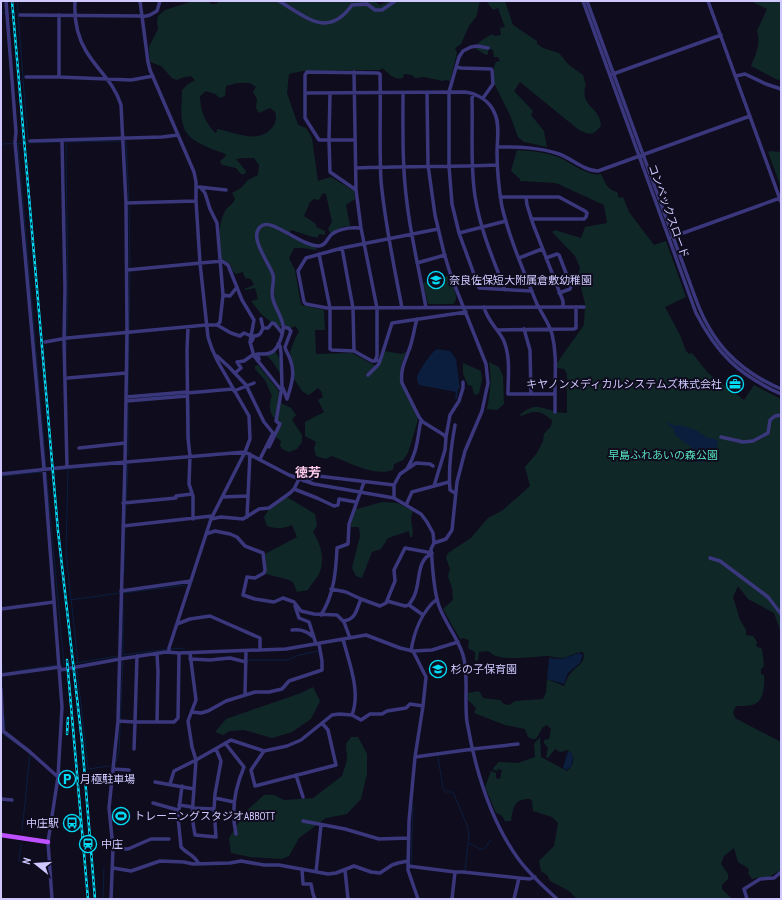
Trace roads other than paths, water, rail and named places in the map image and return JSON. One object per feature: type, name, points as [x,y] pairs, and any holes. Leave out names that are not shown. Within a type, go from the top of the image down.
[{"type":"main road","points":[[1,835],[48,842]]},
{"type":"street","points":[[6,1],[16,132],[15,144],[45,470],[60,667],[62,722],[58,777],[48,842],[52,899]]},
{"type":"street","points":[[75,1],[75,15],[78,34],[86,51],[116,90],[121,105],[128,203],[129,332],[126,373],[127,399],[120,721],[109,808],[112,848],[111,899]]},
{"type":"street","points":[[140,1],[148,62],[194,172],[198,187],[196,201],[200,263],[208,337],[214,354],[249,416],[250,439],[245,452],[211,518],[169,650]]},
{"type":"street","points":[[20,15],[142,17],[157,11],[160,1]]},
{"type":"street","points":[[279,1],[314,20],[326,24],[341,18],[352,4],[367,4],[375,10],[382,10],[395,1]]},
{"type":"street","name":"コンベックスロード","points":[[583,1],[612,74]]},
{"type":"street","name":"コンベックスロード","points":[[588,1],[641,156],[701,314],[725,351],[745,369],[765,382],[781,389]]},
{"type":"street","points":[[671,238],[780,200],[708,1]]},
{"type":"street","points":[[59,15],[60,77]]},
{"type":"street","points":[[612,74],[721,35]]},
{"type":"street","points":[[488,48],[477,46],[466,49],[460,54],[449,92],[449,166],[452,204],[458,233],[479,288],[532,291]]},
{"type":"street","points":[[456,67],[492,70],[492,84],[483,98]]},
{"type":"street","points":[[355,140],[319,140],[305,118],[305,75],[307,72],[354,72],[380,74],[381,167],[383,195],[389,238],[402,308]]},
{"type":"street","points":[[354,72],[356,190],[361,228],[377,308],[378,361]]},
{"type":"street","points":[[736,76],[745,74],[781,89]]},
{"type":"street","points":[[26,77],[107,78],[131,80],[153,76]]},
{"type":"street","points":[[306,93],[465,92],[483,98],[490,105],[496,117],[497,165],[500,197],[506,221],[532,291],[550,329],[555,348],[555,412]]},
{"type":"street","points":[[330,93],[330,172],[356,190]]},
{"type":"street","points":[[403,93],[403,166],[412,234],[426,308]]},
{"type":"street","points":[[427,93],[428,165],[438,230],[445,255],[486,364],[488,383],[482,411],[465,451],[455,493],[452,530],[446,539],[434,543]]},
{"type":"street","points":[[474,94],[472,98],[475,195],[482,227],[491,256],[505,290]]},
{"type":"street","points":[[497,147],[527,147],[547,150],[566,157],[586,169],[594,171],[602,170],[750,116]]},
{"type":"street","points":[[30,141],[62,142],[123,140],[178,135]]},
{"type":"street","points":[[62,142],[68,467]]},
{"type":"street","points":[[356,168],[428,165],[497,165]]},
{"type":"street","points":[[198,187],[226,190]]},
{"type":"street","points":[[198,187],[205,193],[210,209],[218,223],[223,295],[220,322],[217,325]]},
{"type":"street","points":[[500,197],[559,197],[587,213],[584,219],[531,219]]},
{"type":"street","points":[[526,197],[531,219],[563,301],[563,307]]},
{"type":"street","points":[[128,203],[196,201]]},
{"type":"street","points":[[458,233],[506,221]]},
{"type":"street","points":[[258,361],[259,359],[257,354],[272,352],[278,344],[283,326],[272,296],[273,276],[259,246],[258,234],[260,228],[264,224],[272,224],[295,238],[319,246],[324,244],[331,235],[342,229],[350,227],[361,228]]},
{"type":"street","points":[[438,230],[364,243],[306,258],[298,271],[304,302],[306,304],[330,308],[584,307]]},
{"type":"street","name":"コンベックスロード","points":[[671,238],[696,313],[715,345],[746,375],[781,394]]},
{"type":"street","points":[[342,248],[353,308],[354,351]]},
{"type":"street","points":[[519,258],[542,249]]},
{"type":"street","points":[[320,254],[330,308],[330,349],[354,351],[372,361],[378,361]]},
{"type":"street","points":[[546,258],[557,254],[559,255],[570,286],[570,289],[559,293]]},
{"type":"street","points":[[417,263],[445,255]]},
{"type":"street","points":[[129,270],[200,263],[226,263],[242,300],[254,320],[251,336],[251,346],[254,354],[258,361],[282,389],[287,399],[292,385],[293,374],[292,365],[285,347],[291,331],[283,326]]},
{"type":"street","points":[[223,295],[230,296],[236,287]]},
{"type":"street","points":[[484,307],[486,314],[498,330],[506,346],[508,394],[555,394]]},
{"type":"street","points":[[498,330],[574,329],[576,328],[576,307]]},
{"type":"street","points":[[368,375],[378,365],[378,361],[392,323],[466,312]]},
{"type":"street","points":[[251,346],[254,336],[261,334],[264,328],[261,319]]},
{"type":"street","points":[[417,319],[409,351],[404,362],[401,376],[402,383],[421,420],[446,437]]},
{"type":"street","points":[[264,328],[268,328],[272,323],[275,324],[282,333]]},
{"type":"street","points":[[46,342],[206,325],[217,325],[231,334],[240,336],[244,334],[251,336]]},
{"type":"street","points":[[188,327],[189,484],[192,494],[193,519]]},
{"type":"street","points":[[524,329],[530,350],[531,394]]},
{"type":"street","points":[[261,460],[280,424],[276,421],[282,389],[281,352],[278,344]]},
{"type":"street","points":[[214,354],[235,373],[246,386],[264,422],[273,433],[261,460]]},
{"type":"street","points":[[235,373],[241,368],[237,362],[254,354]]},
{"type":"street","points":[[68,378],[126,373]]},
{"type":"street","points":[[434,486],[446,450],[446,437],[450,415],[459,401],[463,388],[463,382]]},
{"type":"street","points":[[127,399],[234,390],[254,383]]},
{"type":"street","points":[[721,437],[743,442],[753,441],[768,434],[770,420],[775,416],[781,415]]},
{"type":"street","points":[[406,470],[415,453],[419,440],[421,420]]},
{"type":"street","points":[[455,425],[451,448],[449,482],[450,490],[455,493]]},
{"type":"street","points":[[80,448],[126,443]]},
{"type":"street","points":[[1,474],[245,452],[289,475],[304,481],[394,498],[421,514],[433,533],[434,543],[431,549],[437,599],[442,613],[464,656],[467,722],[484,793],[491,811],[518,858],[557,899]]},
{"type":"street","points":[[247,517],[250,454]]},
{"type":"street","points":[[394,498],[394,485],[400,474],[416,463],[430,464],[433,466]]},
{"type":"street","points":[[304,481],[318,476],[394,485]]},
{"type":"street","points":[[124,526],[221,517],[243,519],[259,509],[269,508],[294,489],[299,479]]},
{"type":"street","points":[[321,615],[327,604],[336,574],[337,548],[348,544],[349,524],[364,482]]},
{"type":"street","points":[[406,505],[412,492],[449,482]]},
{"type":"street","points":[[294,489],[334,506],[338,505],[339,499],[356,502]]},
{"type":"street","points":[[125,503],[176,498],[176,496],[192,494]]},
{"type":"street","points":[[222,497],[248,496]]},
{"type":"street","points":[[206,534],[215,531],[230,534],[237,537],[245,546],[263,553],[264,573],[255,578],[247,577],[243,595],[255,599],[274,602],[283,598],[294,602],[301,611],[321,615],[337,615],[343,621],[350,638]]},
{"type":"street","points":[[331,589],[346,592],[380,606],[383,605],[387,601],[395,581],[394,570],[403,549],[407,547],[432,554]]},
{"type":"street","points":[[409,605],[415,594],[422,563],[426,556],[432,554]]},
{"type":"street","points":[[710,558],[720,561],[768,597],[781,614]]},
{"type":"street","points":[[122,592],[191,581]]},
{"type":"street","points":[[343,621],[353,618],[361,599]]},
{"type":"street","points":[[418,899],[409,875],[408,861],[415,757],[426,677],[412,651],[413,638],[419,624],[423,616],[437,599]]},
{"type":"street","points":[[387,601],[405,606],[409,605],[423,616]]},
{"type":"street","points":[[1,609],[54,602]]},
{"type":"street","points":[[294,602],[299,618],[309,622],[314,638]]},
{"type":"street","points":[[177,624],[190,619],[210,616],[260,638],[260,650]]},
{"type":"street","points":[[192,712],[201,713],[208,711],[226,701],[255,692],[269,692],[282,689],[289,681],[322,670],[322,661],[318,644],[314,638],[306,631],[298,629],[292,630]]},
{"type":"street","points":[[2,675],[60,667],[77,667],[121,657],[157,654],[169,650],[179,653],[190,653],[286,649],[366,634],[400,648],[412,651],[432,650],[458,642]]},
{"type":"street","points":[[343,639],[355,686],[354,709],[352,715]]},
{"type":"street","points":[[245,695],[246,650]]},
{"type":"street","points":[[120,721],[174,722],[178,718],[179,653]]},
{"type":"street","points":[[190,653],[196,700],[188,721],[192,747],[196,760],[192,808],[195,835],[216,837],[214,809],[221,761],[216,750]]},
{"type":"street","points":[[157,654],[157,722]]},
{"type":"street","points":[[134,749],[137,656]]},
{"type":"street","points":[[190,659],[210,660],[230,658],[246,661]]},
{"type":"street","points":[[1,689],[3,732],[30,752],[58,777]]},
{"type":"street","points":[[170,784],[174,771],[216,750],[231,740],[264,751],[287,746],[301,740],[332,715],[352,715],[361,720],[370,714],[382,714],[387,711],[406,708],[410,704],[423,706]]},
{"type":"street","points":[[264,751],[251,770],[255,786],[336,765],[328,730],[322,723]]},
{"type":"street","points":[[225,743],[244,767],[234,802],[234,826],[236,834]]},
{"type":"street","points":[[415,757],[518,744]]},
{"type":"street","points":[[113,769],[129,770]]},
{"type":"street","points":[[296,775],[303,797]]},
{"type":"street","points":[[155,782],[194,789]]},
{"type":"street","points":[[182,786],[179,807],[181,847],[183,850],[195,856],[199,864]]},
{"type":"street","points":[[215,798],[234,802]]},
{"type":"street","points":[[1,799],[12,800]]},
{"type":"street","points":[[153,803],[179,807],[214,809]]},
{"type":"street","points":[[303,821],[345,829],[379,839],[409,838]]},
{"type":"street","points":[[316,872],[321,825]]},
{"type":"street","points":[[112,848],[128,849],[151,839],[168,839]]},
{"type":"street","points":[[112,868],[131,871],[160,861],[199,864],[230,863],[241,861],[264,865],[279,865],[328,874],[354,866],[371,872],[380,873],[392,865],[408,861]]},
{"type":"street","points":[[408,866],[530,879],[535,877]]},
{"type":"street","points":[[302,869],[303,884],[311,884],[315,899]]},
{"type":"street","points":[[345,870],[348,899]]},
{"type":"street","points":[[452,899],[454,872]]},
{"type":"street","points":[[747,899],[744,889],[760,879],[774,878],[781,872]]},
{"type":"street","points":[[514,899],[519,878]]},
{"type":"water","points":[[437,349],[450,351],[456,359],[460,389],[458,389],[457,399],[455,399],[456,392],[419,385],[417,381],[419,372],[428,358]]},
{"type":"water","points":[[665,422],[696,430],[706,437],[718,440],[715,460],[700,462],[694,461],[691,456],[691,447],[675,435],[674,429]]},
{"type":"water","points":[[579,653],[583,655],[580,663],[568,673],[564,684],[547,679],[549,658],[562,659]]},
{"type":"water","points":[[568,751],[572,753],[573,758],[571,767],[566,770],[563,768]]},
{"type":"waterway","points":[[17,1],[28,142]]},
{"type":"waterway","points":[[1,13],[16,13]]},
{"type":"waterway","points":[[66,142],[126,141],[129,202]]},
{"type":"waterway","points":[[1,144],[60,142]]},
{"type":"waterway","points":[[66,142],[68,300],[66,354]]},
{"type":"waterway","points":[[18,144],[46,468]]},
{"type":"waterway","points":[[129,205],[130,268]]},
{"type":"waterway","points":[[128,396],[130,271]]},
{"type":"waterway","points":[[141,398],[185,394]]},
{"type":"waterway","points":[[189,402],[190,441]]},
{"type":"waterway","points":[[128,403],[128,456]]},
{"type":"waterway","points":[[125,524],[128,463]]},
{"type":"waterway","points":[[55,470],[108,465]]},
{"type":"waterway","points":[[68,469],[66,552],[78,663]]},
{"type":"waterway","points":[[46,471],[64,665],[71,664]]},
{"type":"waterway","points":[[1,476],[42,472]]},
{"type":"waterway","points":[[124,572],[125,527]]},
{"type":"waterway","points":[[123,593],[186,585]]},
{"type":"waterway","points":[[70,600],[120,593]]},
{"type":"waterway","points":[[123,595],[123,655],[168,649]]},
{"type":"waterway","points":[[1,646],[2,674]]},
{"type":"waterway","points":[[171,649],[182,648],[185,650]]},
{"type":"waterway","points":[[247,660],[287,660],[299,655],[319,651]]},
{"type":"waterway","points":[[76,663],[119,656]]},
{"type":"waterway","points":[[216,658],[226,657]]},
{"type":"waterway","points":[[116,762],[119,751],[123,660]]},
{"type":"waterway","points":[[17,671],[57,665]]},
{"type":"waterway","points":[[77,669],[88,769],[109,766]]},
{"type":"waterway","points":[[2,677],[2,688]]},
{"type":"waterway","points":[[4,717],[5,730]]},
{"type":"waterway","points":[[1,733],[20,746]]},
{"type":"waterway","points":[[22,831],[30,754]]},
{"type":"waterway","points":[[438,757],[443,788],[445,792],[453,792],[467,825],[469,835],[465,870]]},
{"type":"waterway","points":[[411,864],[413,806]]},
{"type":"waterway","points":[[469,843],[480,849],[484,849],[491,840]]},
{"type":"waterway","points":[[21,844],[19,861],[47,863]]},
{"type":"waterway","points":[[103,899],[104,868]]},
{"type":"waterway","points":[[450,899],[451,895]]},
{"type":"railway","points":[[12,1],[58,531],[82,742],[95,899]]},
{"type":"railway","points":[[67,660],[88,899]]},
{"type":"railway","points":[[67,734],[68,718]]},
{"type":"place","name":"奈良佐保短大附属倉敷幼稚園","points":[[436,280]]},
{"type":"place","name":"キヤノンメディカルシステムズ株式会社","points":[[735,384]]},
{"type":"place","name":"杉の子保育園","points":[[438,669]]},
{"type":"place","name":"月極駐車場","points":[[67,779]]},
{"type":"place","name":"トレーニングスタジオABBOTT","points":[[121,816]]},
{"type":"place","name":"中庄駅","points":[[72,823]]},
{"type":"place","name":"中庄","points":[[88,844]]},
{"type":"district","name":"徳芳","points":[[308,472]]},
{"type":"park label","name":"早島ふれあいの森公園","points":[[663,455]]}]
